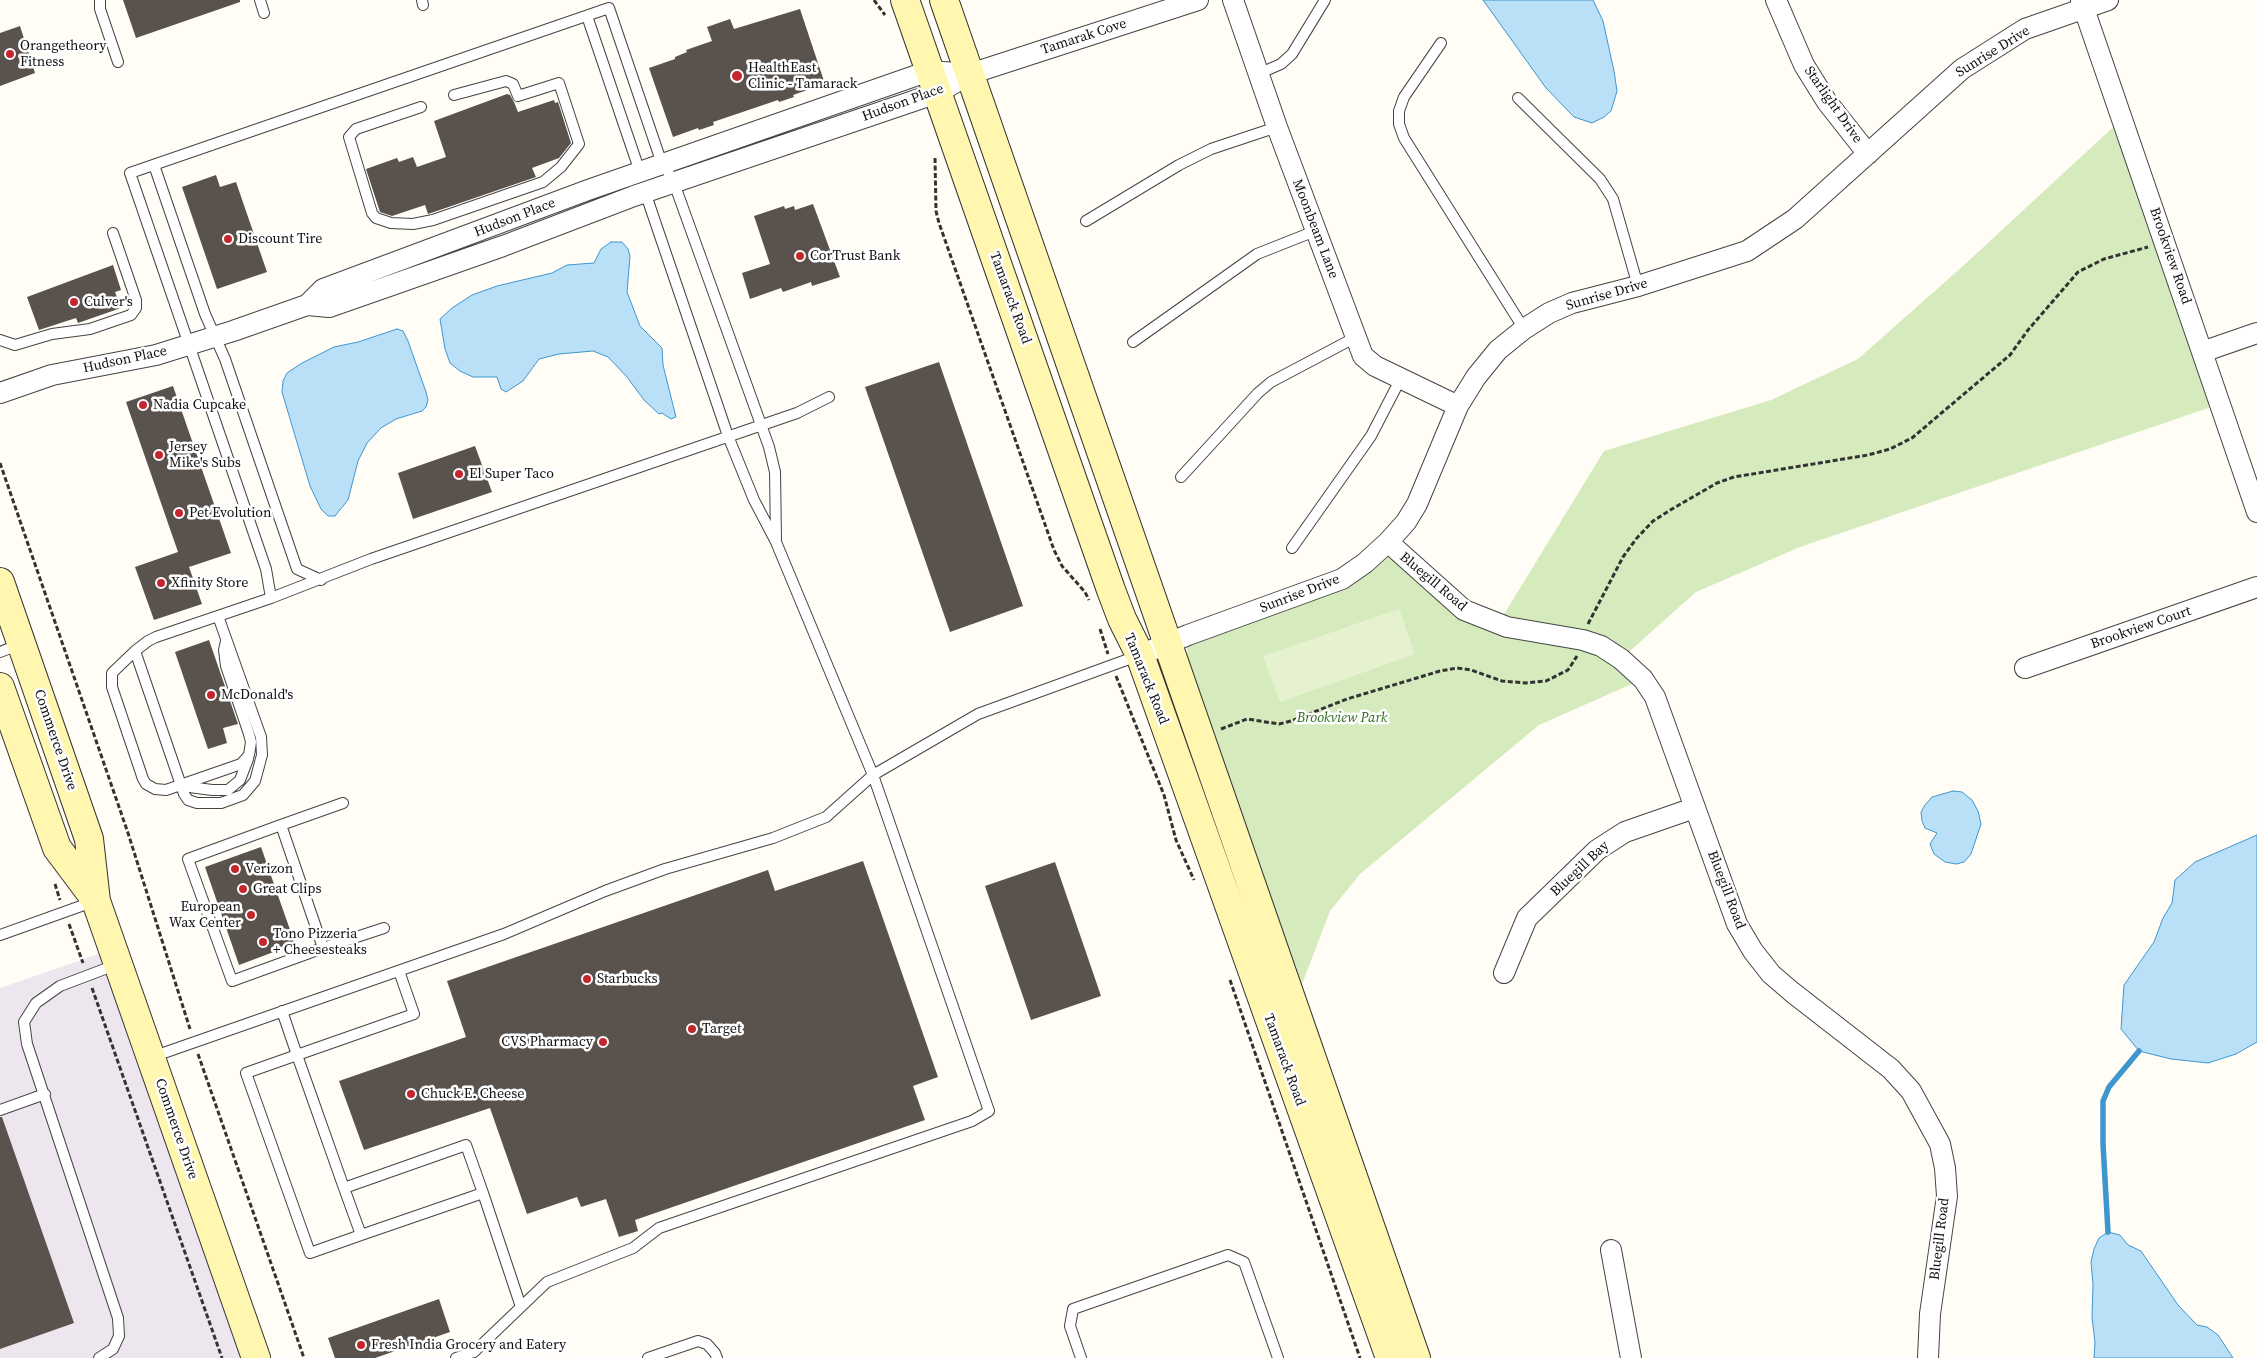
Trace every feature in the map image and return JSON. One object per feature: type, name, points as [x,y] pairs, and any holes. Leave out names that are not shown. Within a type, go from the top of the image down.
[{"type":"street","name":"Tamarack Road","points":[[905,0],[1119,612],[1140,655],[1390,1358]]},
{"type":"street","name":"Tamarack Road","points":[[944,0],[1416,1358]]},
{"type":"street","name":"Tamarak Cove","points":[[970,74],[1198,0]]},
{"type":"street","name":"Moonbeam Lane","points":[[1233,0],[1315,231],[1364,356],[1375,366],[1458,406]]},
{"type":"street","name":"Starlight Drive","points":[[1776,0],[1804,65],[1827,102],[1868,154]]},
{"type":"street","name":"Sunrise Drive","points":[[1140,655],[1168,645],[1188,635],[1342,579],[1365,563],[1406,522],[1417,504],[1458,406],[1476,377],[1498,350],[1524,329],[1550,313],[1572,303],[1638,286],[1747,251],[1795,219],[1962,69],[2026,29],[2083,4],[2108,0]]},
{"type":"street","name":"Brookview Road","points":[[2083,4],[2257,512]]},
{"type":"street","name":"Hudson Place","points":[[0,393],[52,376],[138,359],[215,337],[306,305],[323,290],[663,163],[933,82],[970,74]]},
{"type":"street","name":"Hudson Place","points":[[306,305],[329,307],[480,255],[674,183],[933,82]]},
{"type":"street","points":[[2202,352],[2257,333]]},
{"type":"street","name":"Bluegill Road","points":[[1388,542],[1464,610],[1507,627],[1583,640],[1601,646],[1621,659],[1642,679],[1655,697],[1737,924],[1753,951],[1771,974],[1792,992],[1891,1069],[1911,1091],[1940,1144],[1945,1168],[1946,1196],[1930,1314],[1928,1358]]},
{"type":"street","name":"Commerce Drive","points":[[0,582],[11,648],[89,838],[96,901],[256,1358]]},
{"type":"street","name":"Brookview Court","points":[[2025,668],[2257,587]]},
{"type":"street","name":"Commerce Drive","points":[[0,687],[57,848],[96,901]]},
{"type":"street","name":"Bluegill Bay","points":[[1504,973],[1527,918],[1597,850],[1625,832],[1694,808]]},
{"type":"street","points":[[1611,1250],[1631,1358]]},
{"type":"lane","points":[[100,0],[100,9],[118,62]]},
{"type":"lane","points":[[260,0],[264,13]]},
{"type":"lane","points":[[1258,74],[1281,64],[1292,54],[1325,0]]},
{"type":"lane","points":[[271,598],[266,569],[130,173],[609,8],[663,163],[674,183],[775,472],[776,542]]},
{"type":"lane","points":[[456,1358],[474,1352],[547,1282],[633,1248],[660,1228],[972,1121],[989,1111],[873,775],[776,542],[754,500],[728,436],[644,193],[640,172],[587,16]]},
{"type":"lane","points":[[1441,43],[1404,97],[1399,111],[1399,124],[1404,138],[1524,329]]},
{"type":"lane","points":[[421,107],[356,129],[349,137],[372,213],[376,218],[391,223],[413,224],[433,220],[543,182],[561,167],[580,144],[558,83],[518,96],[513,84],[506,81],[454,95]]},
{"type":"lane","points":[[1518,98],[1600,179],[1613,200],[1638,286]]},
{"type":"lane","points":[[1086,221],[1179,165],[1211,149],[1277,127]]},
{"type":"lane","points":[[154,165],[205,314],[225,359],[297,569],[321,580]]},
{"type":"lane","points":[[1133,342],[1257,254],[1315,231]]},
{"type":"lane","points":[[0,340],[15,345],[52,334],[90,329],[131,315],[136,308],[136,300],[112,233]]},
{"type":"lane","points":[[1181,477],[1258,393],[1271,382],[1356,337]]},
{"type":"lane","points":[[1292,548],[1371,436],[1401,378]]},
{"type":"lane","points":[[250,755],[241,764],[181,785],[159,790],[149,787],[137,761],[111,680],[115,669],[156,637],[321,580],[371,559],[797,413],[829,397]]},
{"type":"lane","points":[[135,652],[185,797],[192,802],[213,804],[231,800],[249,789],[255,781],[261,764],[261,737],[218,616]]},
{"type":"lane","points":[[181,785],[212,790],[228,790],[240,780],[250,755],[251,742],[249,734],[226,666],[224,650],[226,639]]},
{"type":"lane","points":[[151,1057],[504,934],[604,891],[665,869],[773,838],[826,817],[873,775],[978,714],[1140,655]]},
{"type":"lane","points":[[343,803],[188,859],[232,981],[384,928]]},
{"type":"lane","points":[[281,825],[323,948]]},
{"type":"lane","points":[[0,935],[96,901]]},
{"type":"lane","points":[[99,1358],[113,1349],[119,1336],[118,1318],[27,1044],[24,1022],[36,1003],[60,986],[118,964]]},
{"type":"lane","points":[[399,971],[414,1014],[246,1073],[310,1253],[483,1193]]},
{"type":"lane","points":[[282,1011],[361,1235]]},
{"type":"lane","points":[[0,1110],[45,1094]]},
{"type":"lane","points":[[344,1188],[466,1145],[521,1307]]},
{"type":"lane","points":[[1081,1358],[1070,1326],[1073,1309],[1228,1255],[1244,1262],[1278,1358]]},
{"type":"lane","points":[[648,1358],[698,1341],[707,1344],[716,1353],[717,1358]]},
{"type":"path","points":[[935,156],[936,211],[939,223],[1054,550],[1062,566],[1085,592],[1091,604]]},
{"type":"path","points":[[1221,728],[1247,719],[1279,724],[1292,721],[1347,699],[1440,671],[1464,669],[1502,681],[1518,682],[1546,681],[1568,670],[1576,660],[1588,623],[1623,557],[1636,539],[1653,521],[1717,483],[1734,477],[1868,455],[1890,449],[1912,438],[2010,354],[2078,272],[2104,259],[2165,242]]},
{"type":"path","points":[[0,463],[128,832],[194,1042],[304,1358]]},
{"type":"path","points":[[1097,621],[1100,630]]},
{"type":"path","points":[[1120,684],[1164,795],[1176,840],[1195,882]]},
{"type":"path","points":[[51,875],[222,1358]]},
{"type":"path","points":[[1229,979],[1360,1358]]},
{"type":"shaded area","points":[[113,949],[256,1358],[0,1358],[0,988]]},
{"type":"green space","name":"Brookview Park","points":[[2123,118],[2220,404],[1800,547],[1696,592],[1621,659],[1643,679],[1539,725],[1360,874],[1330,911],[1299,992],[1186,668],[1188,635],[1317,588],[1388,542],[1498,624],[1604,451],[1771,400],[1858,359],[1963,266]]},
{"type":"green space","points":[[1399,609],[1415,654],[1280,702],[1263,656]]},
{"type":"water","points":[[1483,0],[1593,0],[1603,21],[1614,71],[1617,91],[1611,111],[1592,123],[1574,117],[1546,88]]},
{"type":"water","points":[[611,242],[622,242],[628,249],[630,256],[627,292],[640,326],[662,348],[663,365],[676,417],[671,419],[662,413],[659,414],[644,400],[627,377],[608,357],[593,351],[559,354],[539,359],[523,381],[506,392],[501,389],[497,377],[473,377],[460,371],[450,363],[445,349],[440,319],[452,308],[472,295],[497,286],[552,273],[567,265],[594,263],[601,249]]},
{"type":"water","points":[[397,329],[403,331],[408,341],[426,392],[428,400],[426,407],[422,411],[396,419],[381,428],[367,443],[358,461],[348,500],[335,516],[328,516],[321,509],[310,486],[282,392],[283,381],[287,373],[302,363],[334,347],[358,342]]},
{"type":"water","points":[[1953,791],[1962,792],[1972,800],[1978,811],[1981,824],[1971,854],[1964,862],[1956,864],[1945,862],[1934,854],[1930,844],[1937,833],[1925,828],[1921,812],[1932,797]]},
{"type":"water","points":[[2257,835],[2257,1042],[2236,1054],[2208,1063],[2171,1059],[2139,1051],[2121,1029],[2124,985],[2154,942],[2163,918],[2172,903],[2175,880],[2195,862]]},
{"type":"water","points":[[2108,1232],[2120,1235],[2128,1245],[2141,1251],[2178,1305],[2197,1325],[2207,1327],[2218,1335],[2233,1358],[2094,1358],[2091,1262],[2099,1238]]},
{"type":"building","points":[[123,0],[240,0],[240,2],[136,38]]},
{"type":"building","name":"HealthEast Clinic - Tamarack","points":[[800,9],[825,84],[793,95],[794,97],[779,102],[778,100],[713,122],[714,125],[699,130],[698,128],[673,137],[649,68],[675,59],[675,57],[687,52],[686,50],[712,41],[707,27],[730,19],[734,29]]},
{"type":"building","points":[[20,26],[35,73],[0,86],[0,33]]},
{"type":"building","points":[[507,94],[510,95],[518,112],[554,100],[555,103],[558,102],[571,143],[559,158],[532,168],[536,177],[428,214],[425,205],[392,216],[380,212],[366,169],[397,158],[399,162],[413,157],[417,167],[446,157],[434,121]]},
{"type":"building","name":"Discount Tire","points":[[216,175],[220,187],[236,182],[267,272],[217,289],[182,187]]},
{"type":"building","name":"CorTrust Bank","points":[[813,204],[840,277],[812,286],[811,282],[783,292],[781,288],[750,299],[742,273],[770,264],[754,216],[784,206],[785,209],[794,206],[795,210]]},
{"type":"building","name":"Culver's","points":[[113,265],[121,290],[115,292],[121,308],[78,323],[76,318],[39,330],[27,297]]},
{"type":"building","points":[[939,362],[1023,606],[950,632],[865,387]]},
{"type":"building","points":[[173,386],[231,553],[189,567],[202,604],[154,620],[135,567],[178,552],[126,402]]},
{"type":"building","points":[[475,446],[492,492],[413,519],[398,473]]},
{"type":"building","name":"McDonald's","points":[[209,640],[238,724],[223,728],[227,743],[208,749],[175,652]]},
{"type":"building","points":[[261,847],[295,944],[239,965],[205,867]]},
{"type":"building","name":"Target","points":[[863,861],[938,1077],[913,1086],[925,1120],[635,1220],[638,1231],[619,1237],[606,1199],[581,1207],[577,1197],[527,1214],[490,1108],[364,1150],[339,1081],[466,1037],[447,981],[768,870],[775,891]]},
{"type":"building","points":[[1055,862],[1101,996],[1031,1020],[985,886]]},
{"type":"building","points":[[0,1117],[2,1117],[74,1323],[0,1349]]},
{"type":"building","points":[[439,1299],[450,1332],[375,1358],[335,1358],[328,1338]]},
{"type":"waterway","points":[[2108,1232],[2103,1144],[2103,1101],[2109,1087],[2139,1051]]},
{"type":"place","name":"Orangetheory Fitness","points":[[10,54]]},
{"type":"place","name":"HealthEast Clinic - Tamarack","points":[[737,76]]},
{"type":"place","name":"Discount Tire","points":[[228,239]]},
{"type":"place","name":"CorTrust Bank","points":[[800,256]]},
{"type":"place","name":"Culver's","points":[[74,302]]},
{"type":"place","name":"Nadia Cupcake","points":[[143,405]]},
{"type":"place","name":"Jersey Mike's Subs","points":[[159,455]]},
{"type":"place","name":"El Super Taco","points":[[459,474]]},
{"type":"place","name":"Pet Evolution","points":[[179,513]]},
{"type":"place","name":"Xfinity Store","points":[[161,583]]},
{"type":"place","name":"McDonald's","points":[[211,695]]},
{"type":"place","name":"Verizon","points":[[235,869]]},
{"type":"place","name":"Great Clips","points":[[243,889]]},
{"type":"place","name":"European Wax Center","points":[[251,915]]},
{"type":"place","name":"Tono Pizzeria + Cheesesteaks","points":[[263,942]]},
{"type":"place","name":"Starbucks","points":[[587,979]]},
{"type":"place","name":"Target","points":[[692,1029]]},
{"type":"place","name":"CVS Pharmacy","points":[[603,1042]]},
{"type":"place","name":"Chuck E. Cheese","points":[[411,1094]]},
{"type":"place","name":"Fresh India Grocery and Eatery","points":[[361,1345]]}]
